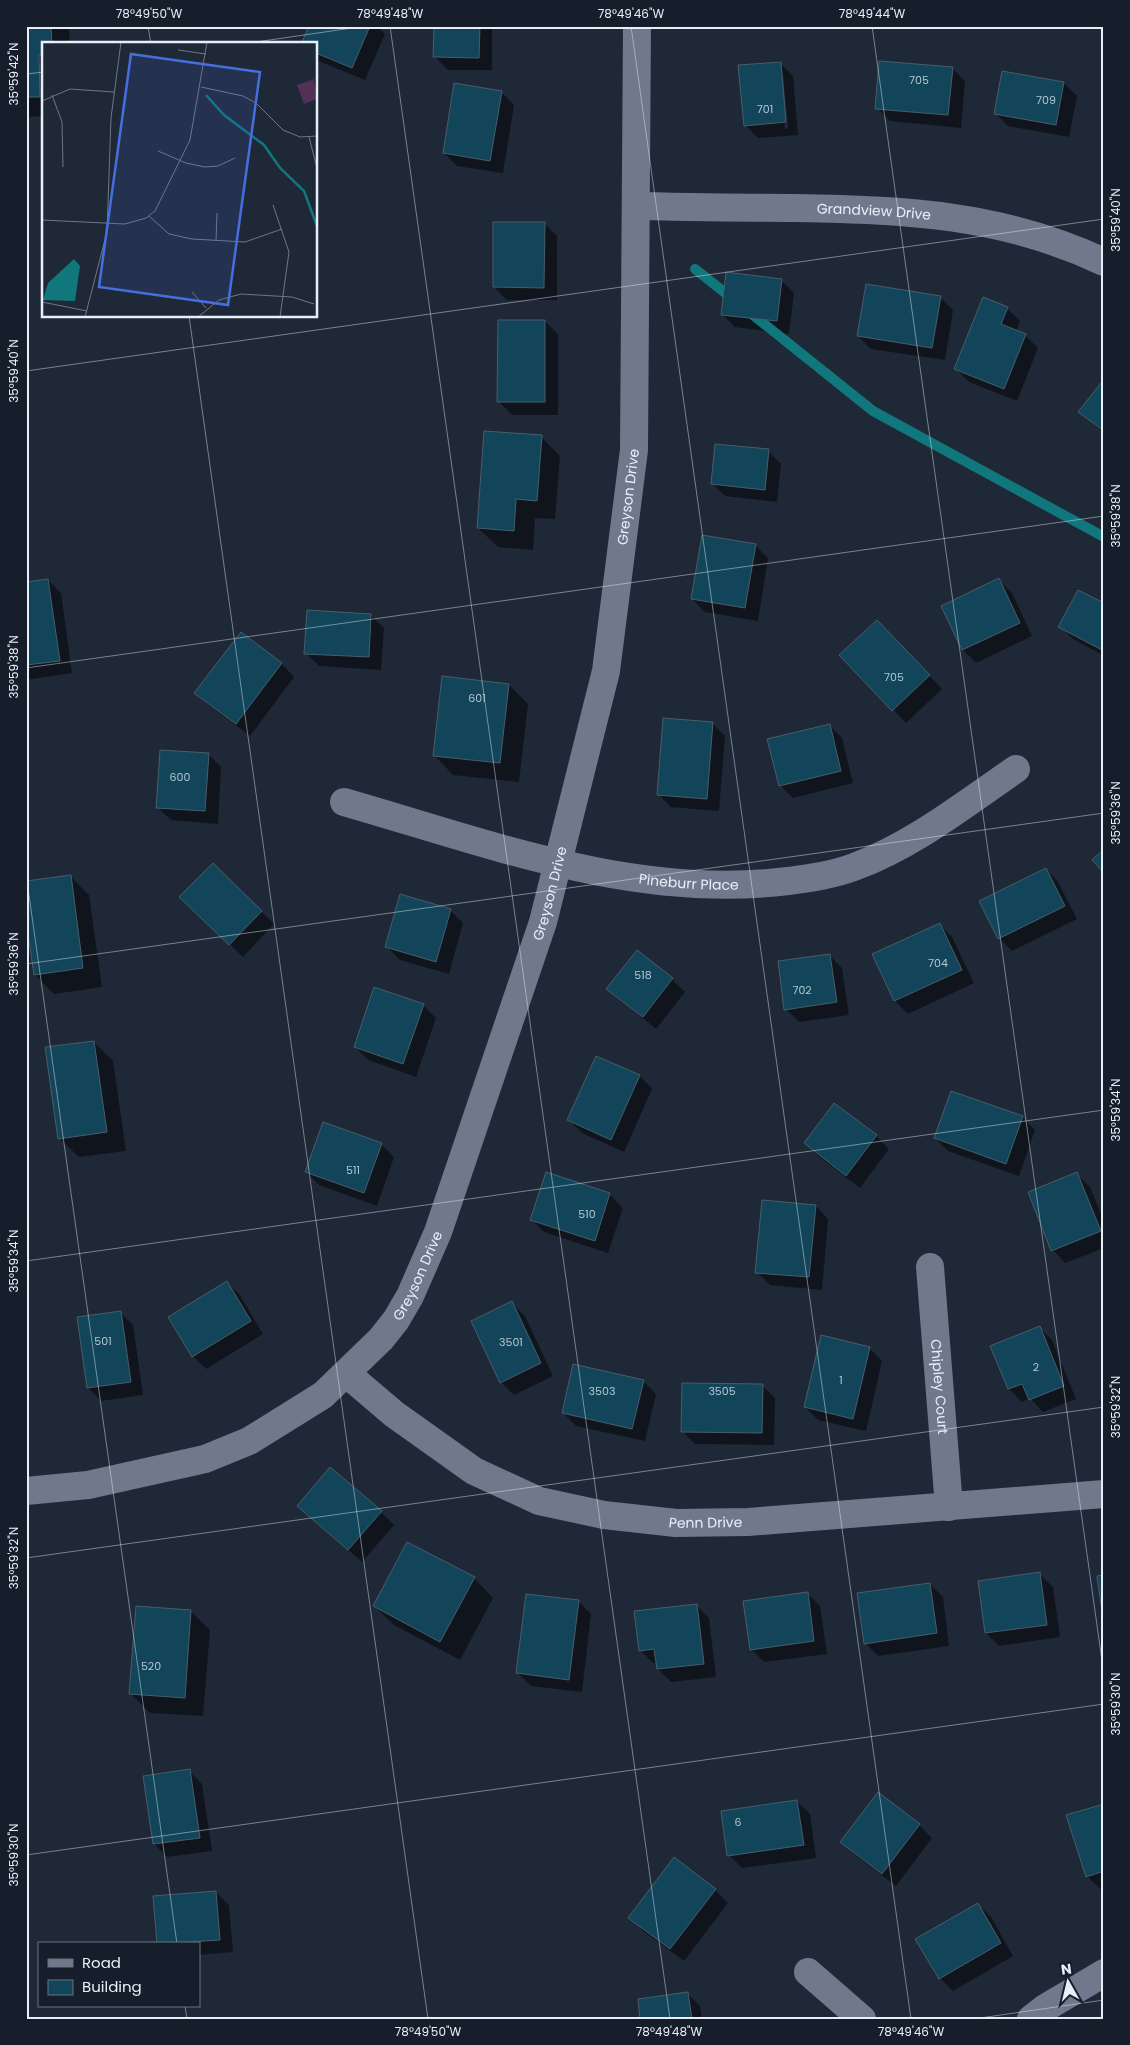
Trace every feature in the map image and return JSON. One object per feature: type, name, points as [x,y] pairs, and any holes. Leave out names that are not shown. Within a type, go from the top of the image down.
[{"type":"street","name":"Greyson Drive","points":[[26,1491],[88,1485],[205,1459],[249,1441],[323,1395],[347,1374],[381,1339],[396,1320],[410,1296],[438,1232],[543,922],[606,671],[632,460],[637,26]]},
{"type":"street","name":"Grandview Drive","points":[[636,206],[869,209],[928,213],[1011,227],[1050,240],[1104,262]]},
{"type":"street","name":"Pineburr Place","points":[[344,802],[597,873],[673,882],[733,885],[812,878],[852,868],[881,856],[1016,770]]},
{"type":"street","name":"Chipley Court","points":[[930,1267],[949,1507]]},
{"type":"street","name":"Penn Drive","points":[[347,1374],[394,1414],[474,1471],[539,1501],[595,1514],[676,1523],[748,1522],[1104,1494]]},
{"type":"street","points":[[808,1972],[862,2019]]},
{"type":"street","points":[[1031,2019],[1045,2008],[1104,1973]]},
{"type":"building","points":[[26,26],[51,26],[52,42],[42,42],[42,54],[39,55],[40,97],[26,97]]},
{"type":"building","points":[[309,26],[370,26],[352,68],[318,54],[318,42],[302,42]]},
{"type":"building","points":[[434,26],[480,26],[479,58],[433,57]]},
{"type":"building","points":[[879,61],[953,67],[948,115],[875,109]]},
{"type":"building","points":[[781,62],[786,122],[744,126],[738,65]]},
{"type":"building","points":[[1002,71],[1064,82],[1056,125],[994,114]]},
{"type":"building","points":[[454,83],[502,91],[490,161],[443,153]]},
{"type":"building","points":[[493,222],[545,222],[544,288],[493,287]]},
{"type":"building","points":[[726,272],[782,279],[777,321],[721,315]]},
{"type":"building","points":[[866,284],[941,296],[932,348],[857,336]]},
{"type":"building","points":[[983,297],[1008,307],[1001,324],[1026,334],[1004,389],[954,369]]},
{"type":"building","points":[[498,320],[545,320],[545,402],[497,402]]},
{"type":"building","points":[[1104,379],[1104,431],[1078,412]]},
{"type":"building","points":[[484,431],[542,435],[537,501],[516,499],[514,531],[477,528]]},
{"type":"building","points":[[715,444],[769,449],[765,490],[711,484]]},
{"type":"building","points":[[702,535],[756,544],[745,608],[691,599]]},
{"type":"building","points":[[999,578],[1020,623],[962,650],[941,606]]},
{"type":"building","points":[[48,579],[60,661],[26,665],[26,582]]},
{"type":"building","points":[[1078,590],[1104,603],[1104,651],[1058,627]]},
{"type":"building","points":[[307,610],[371,614],[369,657],[304,654]]},
{"type":"building","points":[[877,620],[930,675],[892,711],[839,655]]},
{"type":"building","points":[[241,632],[282,663],[236,724],[194,693]]},
{"type":"building","points":[[442,676],[509,684],[500,763],[433,756]]},
{"type":"building","points":[[663,718],[713,722],[707,799],[657,795]]},
{"type":"building","points":[[830,724],[841,771],[779,786],[767,739]]},
{"type":"building","points":[[160,750],[209,753],[205,811],[156,808]]},
{"type":"building","points":[[1104,849],[1104,873],[1092,860]]},
{"type":"building","points":[[213,863],[262,911],[229,945],[179,897]]},
{"type":"building","points":[[1046,868],[1065,906],[998,939],[979,901]]},
{"type":"building","points":[[71,875],[83,968],[34,975],[26,920],[26,881]]},
{"type":"building","points":[[400,894],[451,909],[436,962],[385,947]]},
{"type":"building","points":[[940,923],[962,970],[894,1001],[872,954]]},
{"type":"building","points":[[637,950],[673,978],[643,1017],[606,989]]},
{"type":"building","points":[[830,954],[837,1002],[784,1010],[778,961]]},
{"type":"building","points":[[374,987],[424,1004],[403,1064],[354,1047]]},
{"type":"building","points":[[94,1041],[107,1132],[58,1139],[45,1047]]},
{"type":"building","points":[[596,1056],[640,1075],[611,1140],[567,1120]]},
{"type":"building","points":[[951,1091],[1023,1116],[1006,1164],[934,1138]]},
{"type":"building","points":[[834,1103],[877,1135],[846,1176],[804,1143]]},
{"type":"building","points":[[323,1122],[382,1143],[364,1193],[305,1172]]},
{"type":"building","points":[[546,1172],[610,1193],[595,1241],[530,1220]]},
{"type":"building","points":[[1077,1172],[1101,1231],[1051,1251],[1028,1192]]},
{"type":"building","points":[[762,1200],[816,1205],[809,1277],[755,1273]]},
{"type":"building","points":[[227,1281],[251,1321],[192,1357],[168,1317]]},
{"type":"building","points":[[512,1301],[541,1363],[500,1383],[471,1321]]},
{"type":"building","points":[[121,1311],[131,1382],[87,1388],[77,1317]]},
{"type":"building","points":[[1040,1326],[1064,1386],[1029,1400],[1022,1384],[1008,1389],[990,1346]]},
{"type":"building","points":[[821,1335],[870,1347],[853,1419],[804,1407]]},
{"type":"building","points":[[573,1364],[644,1380],[632,1429],[562,1413]]},
{"type":"building","points":[[682,1383],[763,1384],[762,1433],[681,1432]]},
{"type":"building","points":[[330,1467],[382,1511],[348,1550],[297,1506]]},
{"type":"building","points":[[407,1542],[475,1577],[440,1642],[373,1606]]},
{"type":"building","points":[[1040,1572],[1047,1625],[985,1633],[978,1581]]},
{"type":"building","points":[[1104,1575],[1104,1626],[1097,1576]]},
{"type":"building","points":[[930,1583],[937,1633],[864,1644],[857,1593]]},
{"type":"building","points":[[808,1592],[814,1641],[750,1650],[743,1601]]},
{"type":"building","points":[[526,1594],[579,1600],[569,1680],[516,1673]]},
{"type":"building","points":[[697,1604],[704,1664],[657,1669],[654,1649],[639,1651],[634,1611]]},
{"type":"building","points":[[136,1606],[191,1610],[185,1698],[129,1694]]},
{"type":"building","points":[[190,1769],[200,1838],[153,1844],[143,1776]]},
{"type":"building","points":[[878,1792],[920,1824],[882,1874],[840,1842]]},
{"type":"building","points":[[797,1800],[804,1845],[727,1856],[721,1811]]},
{"type":"building","points":[[1104,1804],[1104,1871],[1086,1877],[1066,1815]]},
{"type":"building","points":[[674,1857],[716,1889],[670,1949],[628,1918]]},
{"type":"building","points":[[216,1891],[220,1940],[157,1942],[153,1896]]},
{"type":"building","points":[[978,1903],[1001,1943],[939,1979],[915,1939]]},
{"type":"building","points":[[688,1992],[692,2019],[640,2019],[638,1999]]},
{"type":"waterway","points":[[695,269],[733,299]]},
{"type":"waterway","points":[[748,311],[873,411],[1104,537]]}]
